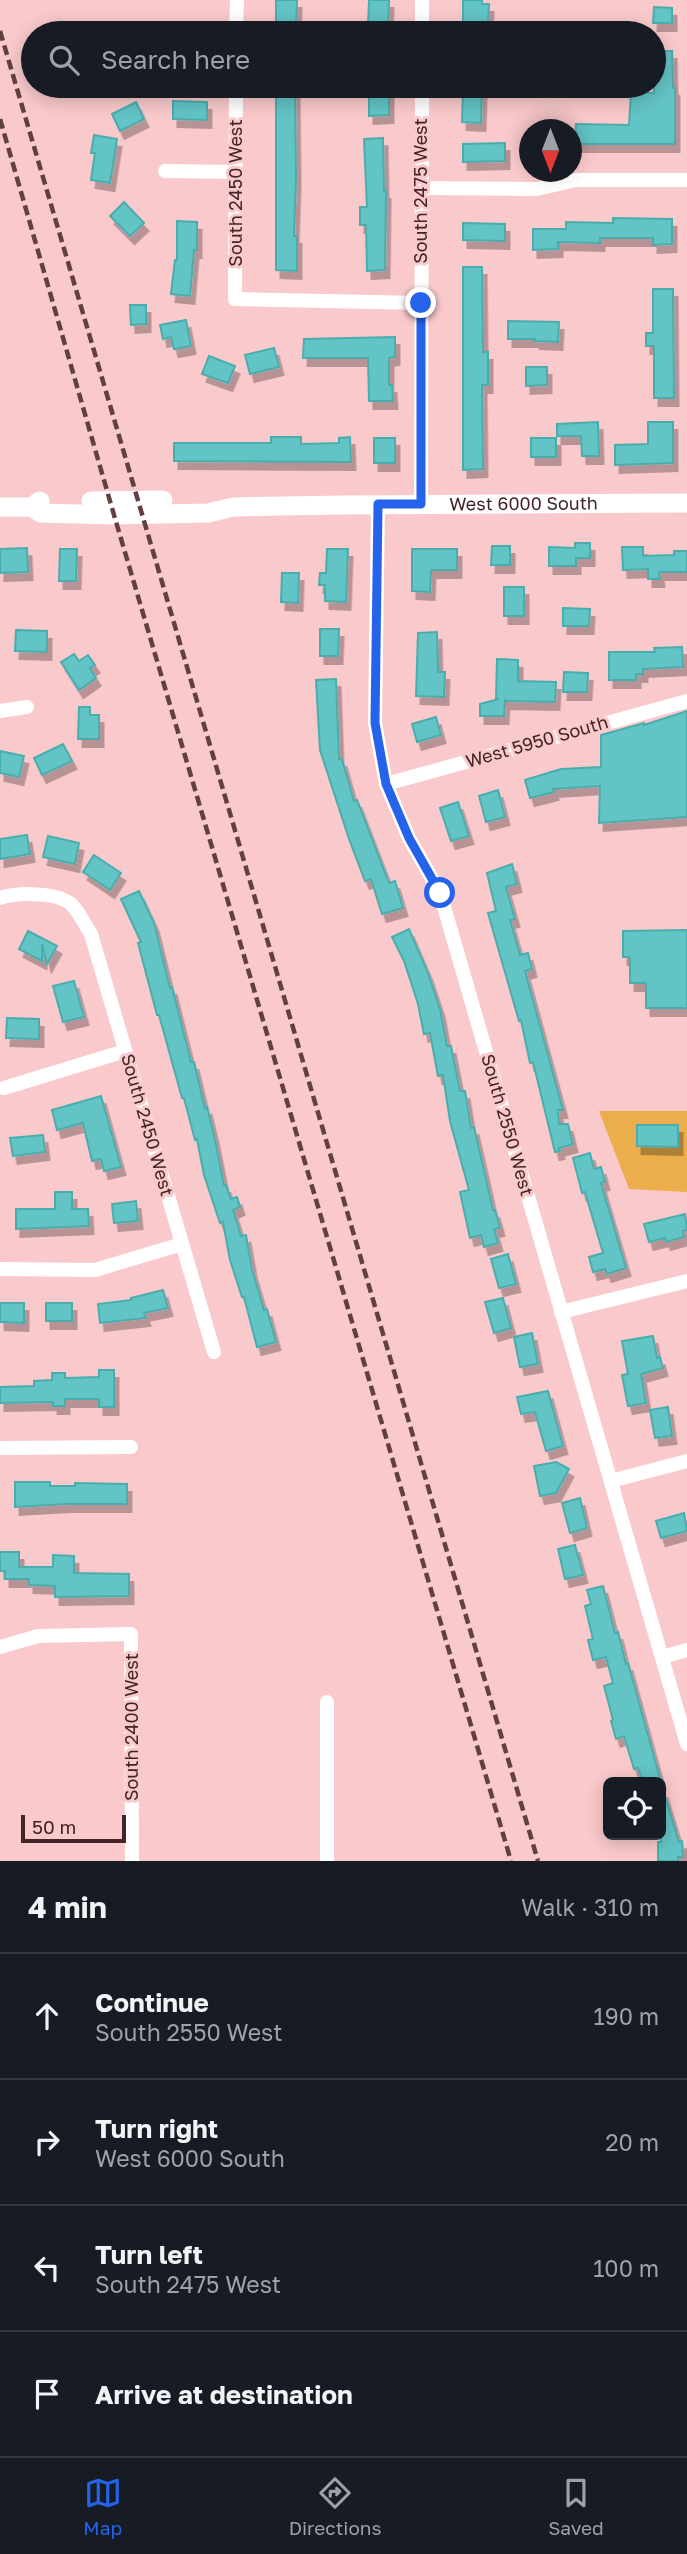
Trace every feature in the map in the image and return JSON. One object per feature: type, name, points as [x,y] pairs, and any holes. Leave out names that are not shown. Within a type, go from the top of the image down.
[{"type":"street","points":[[236,21],[237,0]]},
{"type":"street","points":[[422,0],[422,21]]},
{"type":"street","name":"South 2450 West","points":[[236,98],[235,299],[421,303]]},
{"type":"street","name":"South 2475 West","points":[[421,504],[422,98]]},
{"type":"street","points":[[165,171],[236,172]]},
{"type":"street","points":[[421,188],[537,189],[576,180],[687,180]]},
{"type":"street","name":"West 6000 South","points":[[0,507],[31,507],[41,513],[140,507],[208,513],[233,507],[687,503]]},
{"type":"street","name":"South 2550 West","points":[[378,504],[375,723],[386,784],[409,838],[440,893],[687,1744]]},
{"type":"street","name":"West 5950 South","points":[[386,784],[687,701]]},
{"type":"street","points":[[0,711],[27,708]]},
{"type":"street","name":"South 2450 West","points":[[0,898],[9,895],[42,894],[71,903],[91,934],[214,1352]]},
{"type":"street","points":[[4,1088],[125,1051]]},
{"type":"street","points":[[0,1269],[95,1270],[182,1244]]},
{"type":"street","points":[[561,1312],[687,1281]]},
{"type":"street","points":[[0,1448],[131,1447]]},
{"type":"street","points":[[611,1482],[687,1461]]},
{"type":"street","name":"South 2400 West","points":[[0,1647],[38,1636],[131,1634],[132,1861]]},
{"type":"street","points":[[662,1657],[687,1650]]},
{"type":"street","points":[[327,1702],[327,1861]]},
{"type":"shaded area","points":[[599,1111],[687,1111],[687,1192],[629,1189]]},
{"type":"building","points":[[276,0],[297,0],[296,21],[276,21]]},
{"type":"building","points":[[369,0],[389,0],[388,21],[368,21]]},
{"type":"building","points":[[463,0],[482,0],[482,4],[489,4],[488,21],[463,21]]},
{"type":"building","points":[[654,7],[672,8],[672,23],[653,21]]},
{"type":"building","points":[[666,51],[672,51],[675,144],[582,144],[582,124],[629,125],[631,98],[666,98]]},
{"type":"building","points":[[276,98],[295,98],[294,236],[297,236],[297,271],[276,270]]},
{"type":"building","points":[[369,98],[389,98],[389,115],[369,116]]},
{"type":"building","points":[[463,98],[482,98],[481,123],[462,122]]},
{"type":"building","points":[[173,101],[207,102],[207,120],[173,119]]},
{"type":"building","points":[[136,102],[144,119],[120,131],[112,114]]},
{"type":"building","points":[[94,135],[117,139],[110,183],[91,180],[95,153],[91,153]]},
{"type":"building","points":[[383,138],[386,191],[385,270],[367,271],[366,225],[360,225],[360,207],[367,207],[364,139]]},
{"type":"building","points":[[505,143],[505,161],[463,162],[463,144]]},
{"type":"building","points":[[124,202],[144,223],[130,236],[110,216]]},
{"type":"building","points":[[613,218],[672,219],[672,244],[653,245],[653,238],[600,238],[600,243],[558,242],[558,249],[533,250],[533,229],[566,229],[566,222],[613,223]]},
{"type":"building","points":[[177,221],[197,222],[197,250],[194,250],[190,296],[171,294],[177,260]]},
{"type":"building","points":[[463,223],[505,224],[505,241],[463,240]]},
{"type":"building","points":[[463,267],[482,267],[483,352],[488,352],[488,385],[482,385],[483,469],[463,470]]},
{"type":"building","points":[[653,289],[673,289],[674,398],[654,398],[654,346],[646,346],[646,333],[653,333]]},
{"type":"building","points":[[130,305],[146,305],[146,324],[131,325]]},
{"type":"building","points":[[186,320],[191,346],[174,349],[171,337],[163,339],[160,325]]},
{"type":"building","points":[[508,321],[559,322],[558,342],[508,339]]},
{"type":"building","points":[[395,337],[395,357],[389,358],[389,385],[392,385],[393,401],[369,401],[368,358],[303,358],[304,339]]},
{"type":"building","points":[[274,348],[279,367],[250,374],[245,355]]},
{"type":"building","points":[[209,356],[235,366],[228,383],[202,374]]},
{"type":"building","points":[[526,367],[547,367],[547,385],[526,386]]},
{"type":"building","points":[[598,422],[599,456],[582,456],[581,436],[557,436],[557,424]]},
{"type":"building","points":[[648,422],[673,422],[673,463],[615,465],[615,445],[648,444]]},
{"type":"building","points":[[271,437],[301,437],[301,444],[339,443],[339,438],[350,437],[351,462],[174,461],[174,443],[271,443]]},
{"type":"building","points":[[374,438],[395,438],[395,463],[374,463]]},
{"type":"building","points":[[531,438],[556,438],[556,457],[531,457]]},
{"type":"building","points":[[575,543],[590,543],[590,558],[576,558],[576,566],[549,566],[549,547],[575,548]]},
{"type":"building","points":[[492,546],[510,546],[510,565],[491,565]]},
{"type":"building","points":[[622,547],[643,547],[643,556],[674,555],[674,551],[687,551],[687,572],[659,572],[660,579],[648,579],[648,569],[623,570]]},
{"type":"building","points":[[27,548],[28,572],[0,573],[0,549]]},
{"type":"building","points":[[60,549],[77,549],[76,581],[59,581]]},
{"type":"building","points":[[327,549],[348,549],[346,602],[325,601],[325,585],[319,585],[320,573],[326,573]]},
{"type":"building","points":[[412,549],[457,549],[457,570],[431,570],[430,592],[412,591]]},
{"type":"building","points":[[282,573],[299,573],[298,603],[281,602]]},
{"type":"building","points":[[504,587],[524,587],[524,616],[504,616]]},
{"type":"building","points":[[563,608],[590,609],[589,626],[563,626]]},
{"type":"building","points":[[320,629],[339,629],[338,656],[320,656]]},
{"type":"building","points":[[16,630],[47,631],[47,652],[15,651]]},
{"type":"building","points":[[437,632],[438,672],[445,672],[444,697],[416,696],[418,633]]},
{"type":"building","points":[[682,647],[683,667],[643,669],[643,674],[636,674],[636,680],[609,680],[609,652],[655,652],[654,648]]},
{"type":"building","points":[[74,654],[79,661],[88,655],[95,665],[90,668],[96,678],[79,690],[61,662]]},
{"type":"building","points":[[497,659],[518,660],[518,681],[556,682],[555,702],[505,699],[504,716],[480,716],[480,704],[499,699],[496,699]]},
{"type":"building","points":[[564,672],[588,673],[587,692],[563,692]]},
{"type":"building","points":[[336,679],[339,759],[342,759],[354,801],[357,800],[389,883],[395,881],[403,908],[382,914],[371,879],[365,881],[349,839],[320,750],[316,680]]},
{"type":"building","points":[[79,707],[90,707],[90,715],[99,715],[99,739],[78,739]]},
{"type":"building","points":[[687,711],[687,817],[599,823],[600,786],[553,789],[554,792],[530,798],[525,780],[561,769],[601,767],[601,735]]},
{"type":"building","points":[[436,717],[441,735],[417,742],[412,724]]},
{"type":"building","points":[[63,744],[72,761],[42,775],[34,758]]},
{"type":"building","points":[[0,751],[24,756],[19,777],[0,773]]},
{"type":"building","points":[[498,790],[505,817],[486,822],[479,796]]},
{"type":"building","points":[[458,802],[469,836],[451,841],[440,808]]},
{"type":"building","points":[[27,835],[30,854],[0,859],[0,839]]},
{"type":"building","points":[[48,836],[79,843],[75,864],[43,857]]},
{"type":"building","points":[[94,855],[121,873],[110,890],[83,872]]},
{"type":"building","points":[[512,864],[517,884],[506,887],[515,919],[510,920],[520,955],[528,953],[532,969],[525,971],[563,1110],[558,1110],[559,1124],[568,1124],[573,1144],[555,1152],[533,1062],[530,1063],[521,1020],[519,1021],[488,913],[496,911],[487,873]]},
{"type":"building","points":[[139,891],[154,923],[191,1062],[194,1062],[205,1108],[207,1107],[224,1185],[231,1199],[237,1197],[240,1207],[233,1210],[241,1236],[246,1235],[252,1269],[276,1342],[257,1347],[244,1297],[230,1260],[223,1222],[220,1223],[204,1175],[197,1139],[195,1140],[157,1015],[138,943],[141,942],[121,899]]},
{"type":"building","points":[[409,929],[440,1009],[460,1091],[465,1091],[471,1128],[474,1127],[493,1210],[500,1228],[494,1229],[498,1243],[484,1247],[481,1235],[470,1238],[460,1192],[469,1190],[450,1121],[443,1075],[438,1076],[430,1033],[424,1034],[418,1004],[404,961],[392,937]]},
{"type":"building","points":[[687,930],[687,1008],[646,1008],[646,983],[630,983],[630,957],[623,957],[623,931]]},
{"type":"building","points":[[28,931],[57,946],[47,964],[42,944],[42,961],[19,949]]},
{"type":"building","points":[[74,981],[84,1017],[63,1022],[53,986]]},
{"type":"building","points":[[7,1018],[39,1019],[39,1039],[6,1038]]},
{"type":"building","points":[[101,1096],[121,1167],[104,1171],[101,1159],[92,1161],[83,1123],[57,1130],[52,1110]]},
{"type":"building","points":[[637,1125],[678,1125],[678,1147],[637,1146]]},
{"type":"building","points":[[43,1135],[45,1152],[13,1156],[10,1138]]},
{"type":"building","points":[[590,1153],[594,1169],[601,1167],[605,1182],[601,1183],[626,1268],[607,1274],[605,1269],[593,1272],[589,1257],[603,1253],[573,1158]]},
{"type":"building","points":[[55,1192],[72,1192],[72,1209],[88,1209],[89,1226],[16,1229],[16,1209],[55,1209]]},
{"type":"building","points":[[136,1201],[138,1221],[114,1223],[112,1204]]},
{"type":"building","points":[[685,1214],[687,1230],[683,1231],[684,1237],[666,1242],[665,1238],[649,1242],[644,1224]]},
{"type":"building","points":[[508,1254],[516,1284],[499,1288],[491,1259]]},
{"type":"building","points":[[163,1290],[168,1308],[144,1313],[146,1318],[100,1323],[98,1304],[131,1300]]},
{"type":"building","points":[[503,1298],[511,1328],[494,1333],[485,1302]]},
{"type":"building","points":[[0,1303],[24,1303],[24,1323],[0,1322]]},
{"type":"building","points":[[46,1303],[72,1303],[72,1321],[46,1321]]},
{"type":"building","points":[[532,1333],[538,1364],[520,1367],[514,1337]]},
{"type":"building","points":[[653,1336],[657,1358],[660,1357],[663,1368],[641,1374],[646,1403],[628,1406],[622,1375],[628,1374],[622,1341]]},
{"type":"building","points":[[99,1370],[114,1370],[114,1407],[99,1407],[99,1399],[65,1399],[65,1406],[53,1406],[53,1402],[0,1403],[0,1387],[34,1386],[34,1381],[52,1380],[52,1373],[65,1373],[65,1378],[99,1377]]},
{"type":"building","points":[[548,1391],[563,1446],[546,1451],[535,1412],[521,1414],[517,1397]]},
{"type":"building","points":[[668,1407],[672,1436],[655,1438],[650,1410]]},
{"type":"building","points":[[556,1462],[569,1469],[556,1493],[540,1496],[534,1466]]},
{"type":"building","points":[[15,1482],[50,1482],[50,1486],[75,1486],[75,1483],[127,1484],[127,1504],[15,1507]]},
{"type":"building","points":[[580,1498],[587,1528],[570,1533],[562,1503]]},
{"type":"building","points":[[684,1513],[687,1531],[661,1538],[656,1521]]},
{"type":"building","points":[[575,1545],[583,1575],[565,1579],[558,1549]]},
{"type":"building","points":[[0,1552],[19,1552],[19,1567],[53,1567],[53,1555],[74,1556],[74,1573],[129,1574],[129,1596],[55,1597],[55,1586],[29,1585],[29,1579],[5,1579],[5,1571],[0,1571]]},
{"type":"building","points":[[603,1586],[660,1777],[641,1777],[638,1768],[634,1769],[624,1736],[616,1739],[604,1686],[613,1683],[606,1657],[593,1660],[588,1640],[593,1639],[585,1606],[591,1604],[587,1590]]},
{"type":"building","points":[[666,1800],[679,1842],[682,1841],[683,1857],[678,1857],[678,1861],[658,1861],[658,1842],[666,1840]]},
{"type":"railway","points":[[0,31],[538,1861]]},
{"type":"railway","points":[[0,119],[511,1861]]},
{"type":"route","points":[[421,303],[421,504],[378,504],[375,723],[386,784],[409,838],[440,893]]}]
